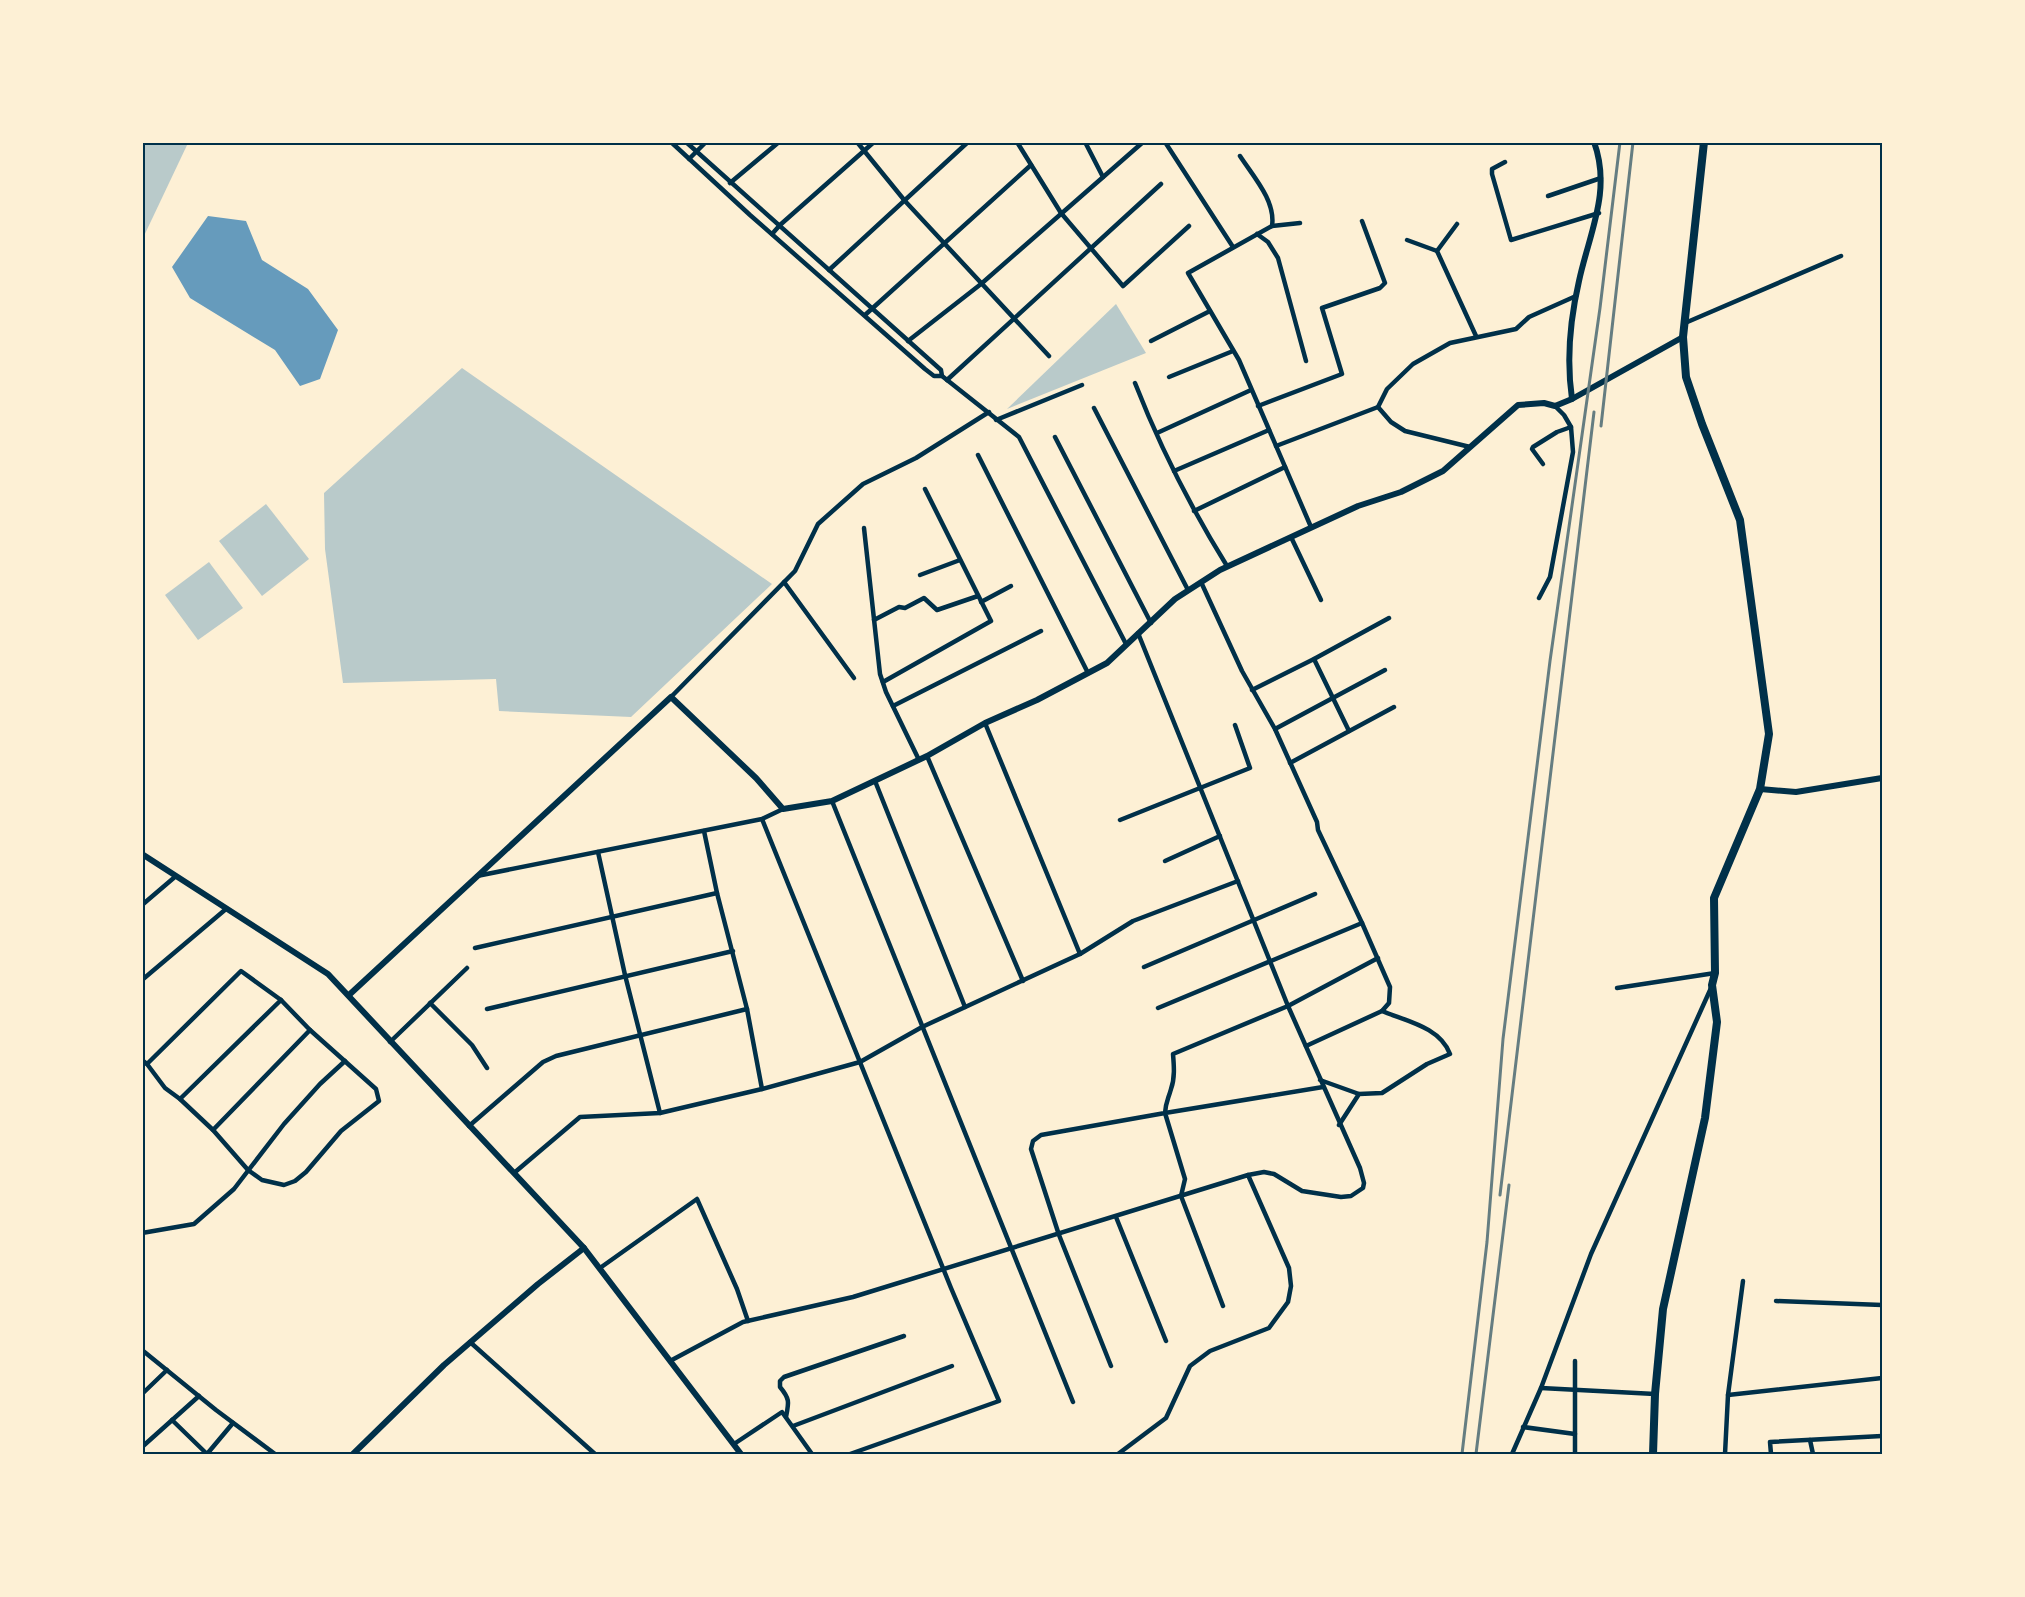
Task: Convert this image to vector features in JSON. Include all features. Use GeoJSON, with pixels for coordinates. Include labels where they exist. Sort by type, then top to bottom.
{"type":"FeatureCollection","features":[{"type":"Feature","properties":{"kind":"main road"},"geometry":{"type":"LineString","coordinates":[[1653,1455],[1662,1309],[1706,1118],[1717,1022],[1712,985],[1714,898],[1760,789],[1769,734],[1740,520],[1686,377],[1683,337],[1704,142]]}},
{"type":"Feature","properties":{"kind":"street"},"geometry":{"type":"LineString","coordinates":[[671,142],[934,376],[944,378],[1019,437],[1126,644]]}},
{"type":"Feature","properties":{"kind":"street"},"geometry":{"type":"LineString","coordinates":[[686,142],[941,370],[944,378]]}},
{"type":"Feature","properties":{"kind":"street"},"geometry":{"type":"LineString","coordinates":[[688,159],[706,142]]}},
{"type":"Feature","properties":{"kind":"street"},"geometry":{"type":"LineString","coordinates":[[730,183],[779,142]]}},
{"type":"Feature","properties":{"kind":"street"},"geometry":{"type":"LineString","coordinates":[[857,142],[905,201],[1048,356]]}},
{"type":"Feature","properties":{"kind":"street"},"geometry":{"type":"LineString","coordinates":[[772,234],[874,142]]}},
{"type":"Feature","properties":{"kind":"street"},"geometry":{"type":"LineString","coordinates":[[830,270],[968,142]]}},
{"type":"Feature","properties":{"kind":"street"},"geometry":{"type":"LineString","coordinates":[[1017,142],[1061,213],[1123,286],[1189,226]]}},
{"type":"Feature","properties":{"kind":"street"},"geometry":{"type":"LineString","coordinates":[[1085,142],[1103,177]]}},
{"type":"Feature","properties":{"kind":"street"},"geometry":{"type":"LineString","coordinates":[[1165,142],[1233,247]]}},
{"type":"Feature","properties":{"kind":"street"},"geometry":{"type":"LineString","coordinates":[[1572,399],[1568,341],[1576,296],[1599,213],[1602,187],[1598,153],[1594,142]]}},
{"type":"Feature","properties":{"kind":"street"},"geometry":{"type":"LineString","coordinates":[[908,341],[981,284],[1142,143]]}},
{"type":"Feature","properties":{"kind":"street"},"geometry":{"type":"LineString","coordinates":[[1240,156],[1268,200],[1274,215],[1272,226]]}},
{"type":"Feature","properties":{"kind":"street"},"geometry":{"type":"LineString","coordinates":[[1505,162],[1492,169],[1492,174],[1511,240],[1599,213]]}},
{"type":"Feature","properties":{"kind":"street"},"geometry":{"type":"LineString","coordinates":[[866,315],[1031,165]]}},
{"type":"Feature","properties":{"kind":"street"},"geometry":{"type":"LineString","coordinates":[[1548,196],[1600,178]]}},
{"type":"Feature","properties":{"kind":"street"},"geometry":{"type":"LineString","coordinates":[[944,378],[1013,320],[1161,184]]}},
{"type":"Feature","properties":{"kind":"street"},"geometry":{"type":"LineString","coordinates":[[1258,406],[1342,374],[1322,308],[1380,288],[1385,283],[1362,221]]}},
{"type":"Feature","properties":{"kind":"street"},"geometry":{"type":"LineString","coordinates":[[1300,223],[1272,226],[1188,273],[1233,351],[1311,527]]}},
{"type":"Feature","properties":{"kind":"street"},"geometry":{"type":"LineString","coordinates":[[1437,251],[1457,224]]}},
{"type":"Feature","properties":{"kind":"street"},"geometry":{"type":"LineString","coordinates":[[1257,234],[1268,242],[1278,258],[1306,361]]}},
{"type":"Feature","properties":{"kind":"street"},"geometry":{"type":"LineString","coordinates":[[1407,240],[1437,251],[1476,336]]}},
{"type":"Feature","properties":{"kind":"street"},"geometry":{"type":"LineString","coordinates":[[1685,323],[1841,256]]}},
{"type":"Feature","properties":{"kind":"street"},"geometry":{"type":"LineString","coordinates":[[1276,446],[1378,407],[1387,389],[1413,364],[1450,343],[1515,329],[1529,317],[1576,296]]}},
{"type":"Feature","properties":{"kind":"street"},"geometry":{"type":"LineString","coordinates":[[1151,341],[1210,311]]}},
{"type":"Feature","properties":{"kind":"street"},"geometry":{"type":"LineString","coordinates":[[1555,406],[1572,399],[1683,337]]}},
{"type":"Feature","properties":{"kind":"street"},"geometry":{"type":"LineString","coordinates":[[1169,377],[1233,351]]}},
{"type":"Feature","properties":{"kind":"street"},"geometry":{"type":"LineString","coordinates":[[1135,382],[1174,471],[1194,511],[1227,566]]}},
{"type":"Feature","properties":{"kind":"street"},"geometry":{"type":"LineString","coordinates":[[996,420],[1082,385]]}},
{"type":"Feature","properties":{"kind":"street"},"geometry":{"type":"LineString","coordinates":[[1157,433],[1251,390]]}},
{"type":"Feature","properties":{"kind":"street"},"geometry":{"type":"LineString","coordinates":[[475,877],[762,819],[783,809],[832,801],[927,756],[985,723],[1036,700],[1107,663],[1175,599],[1227,566],[1358,506],[1401,492],[1443,471],[1518,405],[1544,403],[1555,406],[1572,427],[1573,452],[1550,577],[1539,598]]}},
{"type":"Feature","properties":{"kind":"street"},"geometry":{"type":"LineString","coordinates":[[1378,407],[1391,422],[1405,430],[1470,447]]}},
{"type":"Feature","properties":{"kind":"street"},"geometry":{"type":"LineString","coordinates":[[1094,408],[1188,590]]}},
{"type":"Feature","properties":{"kind":"street"},"geometry":{"type":"LineString","coordinates":[[349,995],[671,697],[795,571],[818,524],[863,484],[915,458],[989,412]]}},
{"type":"Feature","properties":{"kind":"street"},"geometry":{"type":"LineString","coordinates":[[1543,464],[1533,447],[1557,432],[1572,427]]}},
{"type":"Feature","properties":{"kind":"street"},"geometry":{"type":"LineString","coordinates":[[1174,471],[1269,430]]}},
{"type":"Feature","properties":{"kind":"street"},"geometry":{"type":"LineString","coordinates":[[1055,437],[1151,623]]}},
{"type":"Feature","properties":{"kind":"street"},"geometry":{"type":"LineString","coordinates":[[978,455],[1088,673]]}},
{"type":"Feature","properties":{"kind":"street"},"geometry":{"type":"LineString","coordinates":[[1194,511],[1285,467]]}},
{"type":"Feature","properties":{"kind":"street"},"geometry":{"type":"LineString","coordinates":[[883,682],[991,621],[925,489]]}},
{"type":"Feature","properties":{"kind":"street"},"geometry":{"type":"LineString","coordinates":[[864,528],[880,674],[892,706],[919,760]]}},
{"type":"Feature","properties":{"kind":"street"},"geometry":{"type":"LineString","coordinates":[[1291,537],[1321,600]]}},
{"type":"Feature","properties":{"kind":"street"},"geometry":{"type":"LineString","coordinates":[[920,575],[960,560]]}},
{"type":"Feature","properties":{"kind":"street"},"geometry":{"type":"LineString","coordinates":[[784,582],[854,678]]}},
{"type":"Feature","properties":{"kind":"street"},"geometry":{"type":"LineString","coordinates":[[1201,582],[1252,690],[1275,729],[1317,822],[1318,830],[1390,987],[1389,1003],[1382,1011],[1306,1046]]}},
{"type":"Feature","properties":{"kind":"street"},"geometry":{"type":"LineString","coordinates":[[874,620],[899,606],[905,608],[924,598],[938,610],[980,599],[1011,586]]}},
{"type":"Feature","properties":{"kind":"street"},"geometry":{"type":"LineString","coordinates":[[1252,690],[1389,618]]}},
{"type":"Feature","properties":{"kind":"street"},"geometry":{"type":"LineString","coordinates":[[892,706],[1041,631]]}},
{"type":"Feature","properties":{"kind":"street"},"geometry":{"type":"LineString","coordinates":[[670,1361],[748,1321],[853,1297],[1012,1250],[1248,1175],[1264,1172],[1274,1174],[1302,1191],[1341,1197],[1351,1197],[1363,1188],[1360,1168],[1288,1006],[1138,633]]}},
{"type":"Feature","properties":{"kind":"street"},"geometry":{"type":"LineString","coordinates":[[1314,659],[1349,731]]}},
{"type":"Feature","properties":{"kind":"street"},"geometry":{"type":"LineString","coordinates":[[1275,729],[1385,670]]}},
{"type":"Feature","properties":{"kind":"street"},"geometry":{"type":"LineString","coordinates":[[671,697],[756,778],[783,809]]}},
{"type":"Feature","properties":{"kind":"street"},"geometry":{"type":"LineString","coordinates":[[1290,763],[1394,707]]}},
{"type":"Feature","properties":{"kind":"street"},"geometry":{"type":"LineString","coordinates":[[985,723],[1080,954]]}},
{"type":"Feature","properties":{"kind":"street"},"geometry":{"type":"LineString","coordinates":[[1120,820],[1250,768],[1235,725]]}},
{"type":"Feature","properties":{"kind":"street"},"geometry":{"type":"LineString","coordinates":[[927,756],[1023,981]]}},
{"type":"Feature","properties":{"kind":"street"},"geometry":{"type":"LineString","coordinates":[[1760,789],[1796,792],[1882,778]]}},
{"type":"Feature","properties":{"kind":"street"},"geometry":{"type":"LineString","coordinates":[[876,781],[965,1007]]}},
{"type":"Feature","properties":{"kind":"street"},"geometry":{"type":"LineString","coordinates":[[832,801],[1073,1402]]}},
{"type":"Feature","properties":{"kind":"street"},"geometry":{"type":"LineString","coordinates":[[762,819],[999,1401],[850,1455]]}},
{"type":"Feature","properties":{"kind":"street"},"geometry":{"type":"LineString","coordinates":[[704,831],[717,893],[747,1009],[762,1089]]}},
{"type":"Feature","properties":{"kind":"street"},"geometry":{"type":"LineString","coordinates":[[1165,861],[1220,836]]}},
{"type":"Feature","properties":{"kind":"street"},"geometry":{"type":"LineString","coordinates":[[598,852],[625,975],[660,1113]]}},
{"type":"Feature","properties":{"kind":"street"},"geometry":{"type":"LineString","coordinates":[[142,854],[328,974],[349,995],[390,1042],[584,1248],[741,1455]]}},
{"type":"Feature","properties":{"kind":"street"},"geometry":{"type":"LineString","coordinates":[[142,905],[176,876]]}},
{"type":"Feature","properties":{"kind":"street"},"geometry":{"type":"LineString","coordinates":[[514,1173],[580,1118],[660,1113],[762,1089],[860,1062],[922,1027],[1080,954],[1133,921],[1238,881]]}},
{"type":"Feature","properties":{"kind":"street"},"geometry":{"type":"LineString","coordinates":[[475,948],[717,893]]}},
{"type":"Feature","properties":{"kind":"street"},"geometry":{"type":"LineString","coordinates":[[1144,967],[1315,894]]}},
{"type":"Feature","properties":{"kind":"street"},"geometry":{"type":"LineString","coordinates":[[142,980],[226,909]]}},
{"type":"Feature","properties":{"kind":"street"},"geometry":{"type":"LineString","coordinates":[[1158,1008],[1362,922]]}},
{"type":"Feature","properties":{"kind":"street"},"geometry":{"type":"LineString","coordinates":[[487,1009],[733,951]]}},
{"type":"Feature","properties":{"kind":"street"},"geometry":{"type":"LineString","coordinates":[[1223,1306],[1181,1196],[1185,1179],[1165,1113],[1166,1099],[1174,1076],[1173,1054],[1288,1006],[1378,958]]}},
{"type":"Feature","properties":{"kind":"street"},"geometry":{"type":"LineString","coordinates":[[390,1042],[467,968]]}},
{"type":"Feature","properties":{"kind":"street"},"geometry":{"type":"LineString","coordinates":[[241,971],[281,1000],[310,1030],[376,1089],[379,1101],[340,1131],[325,1152],[296,1181],[284,1185],[262,1180],[248,1170],[213,1130],[165,1088],[145,1062],[241,971]]}},
{"type":"Feature","properties":{"kind":"street"},"geometry":{"type":"LineString","coordinates":[[1617,988],[1714,972]]}},
{"type":"Feature","properties":{"kind":"street"},"geometry":{"type":"LineString","coordinates":[[1512,1455],[1541,1388],[1591,1254],[1712,985]]}},
{"type":"Feature","properties":{"kind":"street"},"geometry":{"type":"LineString","coordinates":[[180,1099],[281,1000]]}},
{"type":"Feature","properties":{"kind":"street"},"geometry":{"type":"LineString","coordinates":[[430,1003],[472,1045],[487,1068]]}},
{"type":"Feature","properties":{"kind":"street"},"geometry":{"type":"LineString","coordinates":[[470,1126],[543,1062],[556,1056],[747,1009]]}},
{"type":"Feature","properties":{"kind":"street"},"geometry":{"type":"LineString","coordinates":[[1320,1080],[1359,1094],[1382,1093],[1427,1064],[1450,1054],[1430,1030],[1382,1011]]}},
{"type":"Feature","properties":{"kind":"street"},"geometry":{"type":"LineString","coordinates":[[213,1130],[310,1030]]}},
{"type":"Feature","properties":{"kind":"street"},"geometry":{"type":"LineString","coordinates":[[142,1233],[194,1224],[234,1189],[284,1124],[320,1084],[345,1061]]}},
{"type":"Feature","properties":{"kind":"street"},"geometry":{"type":"LineString","coordinates":[[1111,1366],[1059,1235],[1031,1149],[1033,1141],[1041,1135],[1323,1087]]}},
{"type":"Feature","properties":{"kind":"street"},"geometry":{"type":"LineString","coordinates":[[1339,1125],[1359,1094]]}},
{"type":"Feature","properties":{"kind":"street"},"geometry":{"type":"LineString","coordinates":[[1118,1455],[1166,1418],[1190,1366],[1210,1351],[1269,1328],[1288,1302],[1292,1286],[1289,1268],[1248,1175]]}},
{"type":"Feature","properties":{"kind":"street"},"geometry":{"type":"LineString","coordinates":[[600,1268],[697,1199],[737,1289],[748,1321]]}},
{"type":"Feature","properties":{"kind":"street"},"geometry":{"type":"LineString","coordinates":[[1116,1217],[1166,1341]]}},
{"type":"Feature","properties":{"kind":"street"},"geometry":{"type":"LineString","coordinates":[[353,1455],[444,1365],[538,1284],[584,1248]]}},
{"type":"Feature","properties":{"kind":"street"},"geometry":{"type":"LineString","coordinates":[[1725,1455],[1728,1395],[1743,1281]]}},
{"type":"Feature","properties":{"kind":"street"},"geometry":{"type":"LineString","coordinates":[[1776,1301],[1882,1305]]}},
{"type":"Feature","properties":{"kind":"street"},"geometry":{"type":"LineString","coordinates":[[786,1418],[789,1403],[780,1387],[780,1381],[784,1377],[904,1336]]}},
{"type":"Feature","properties":{"kind":"street"},"geometry":{"type":"LineString","coordinates":[[470,1342],[595,1455]]}},
{"type":"Feature","properties":{"kind":"street"},"geometry":{"type":"LineString","coordinates":[[142,1350],[271,1454]]}},
{"type":"Feature","properties":{"kind":"street"},"geometry":{"type":"LineString","coordinates":[[1575,1361],[1575,1455]]}},
{"type":"Feature","properties":{"kind":"street"},"geometry":{"type":"LineString","coordinates":[[793,1426],[952,1366]]}},
{"type":"Feature","properties":{"kind":"street"},"geometry":{"type":"LineString","coordinates":[[142,1394],[167,1371]]}},
{"type":"Feature","properties":{"kind":"street"},"geometry":{"type":"LineString","coordinates":[[1728,1395],[1882,1378]]}},
{"type":"Feature","properties":{"kind":"street"},"geometry":{"type":"LineString","coordinates":[[1541,1388],[1655,1394]]}},
{"type":"Feature","properties":{"kind":"street"},"geometry":{"type":"LineString","coordinates":[[142,1447],[199,1396]]}},
{"type":"Feature","properties":{"kind":"street"},"geometry":{"type":"LineString","coordinates":[[734,1444],[782,1412],[812,1455]]}},
{"type":"Feature","properties":{"kind":"street"},"geometry":{"type":"LineString","coordinates":[[172,1420],[207,1454],[233,1423]]}},
{"type":"Feature","properties":{"kind":"street"},"geometry":{"type":"LineString","coordinates":[[1523,1427],[1575,1434]]}},
{"type":"Feature","properties":{"kind":"street"},"geometry":{"type":"LineString","coordinates":[[1771,1455],[1770,1442],[1882,1436]]}},
{"type":"Feature","properties":{"kind":"street"},"geometry":{"type":"LineString","coordinates":[[1810,1440],[1813,1455]]}},
{"type":"Feature","properties":{"kind":"shaded area"},"geometry":{"type":"Polygon","coordinates":[[[142,143],[188,143],[143,238],[142,143]]]}},
{"type":"Feature","properties":{"kind":"shaded area"},"geometry":{"type":"Polygon","coordinates":[[[1116,304],[1146,353],[1007,409],[1116,304]]]}},
{"type":"Feature","properties":{"kind":"shaded area"},"geometry":{"type":"Polygon","coordinates":[[[462,368],[772,584],[631,717],[499,711],[496,679],[343,683],[325,549],[324,493],[462,368]]]}},
{"type":"Feature","properties":{"kind":"shaded area"},"geometry":{"type":"Polygon","coordinates":[[[266,504],[309,559],[262,596],[219,541],[266,504]]]}},
{"type":"Feature","properties":{"kind":"shaded area"},"geometry":{"type":"Polygon","coordinates":[[[209,562],[243,608],[198,640],[165,595],[209,562]]]}},
{"type":"Feature","properties":{"kind":"water"},"geometry":{"type":"Polygon","coordinates":[[[208,216],[246,221],[262,260],[308,289],[338,330],[320,379],[300,386],[275,350],[190,298],[172,267],[208,216]]]}},
{"type":"Feature","properties":{"kind":"railway"},"geometry":{"type":"LineString","coordinates":[[1462,1454],[1487,1242],[1503,1039],[1550,661],[1600,308],[1620,142]]}},
{"type":"Feature","properties":{"kind":"railway"},"geometry":{"type":"LineString","coordinates":[[1601,426],[1633,142]]}},
{"type":"Feature","properties":{"kind":"railway"},"geometry":{"type":"LineString","coordinates":[[1500,1195],[1594,412]]}},
{"type":"Feature","properties":{"kind":"railway"},"geometry":{"type":"LineString","coordinates":[[1476,1454],[1509,1185]]}}]}
